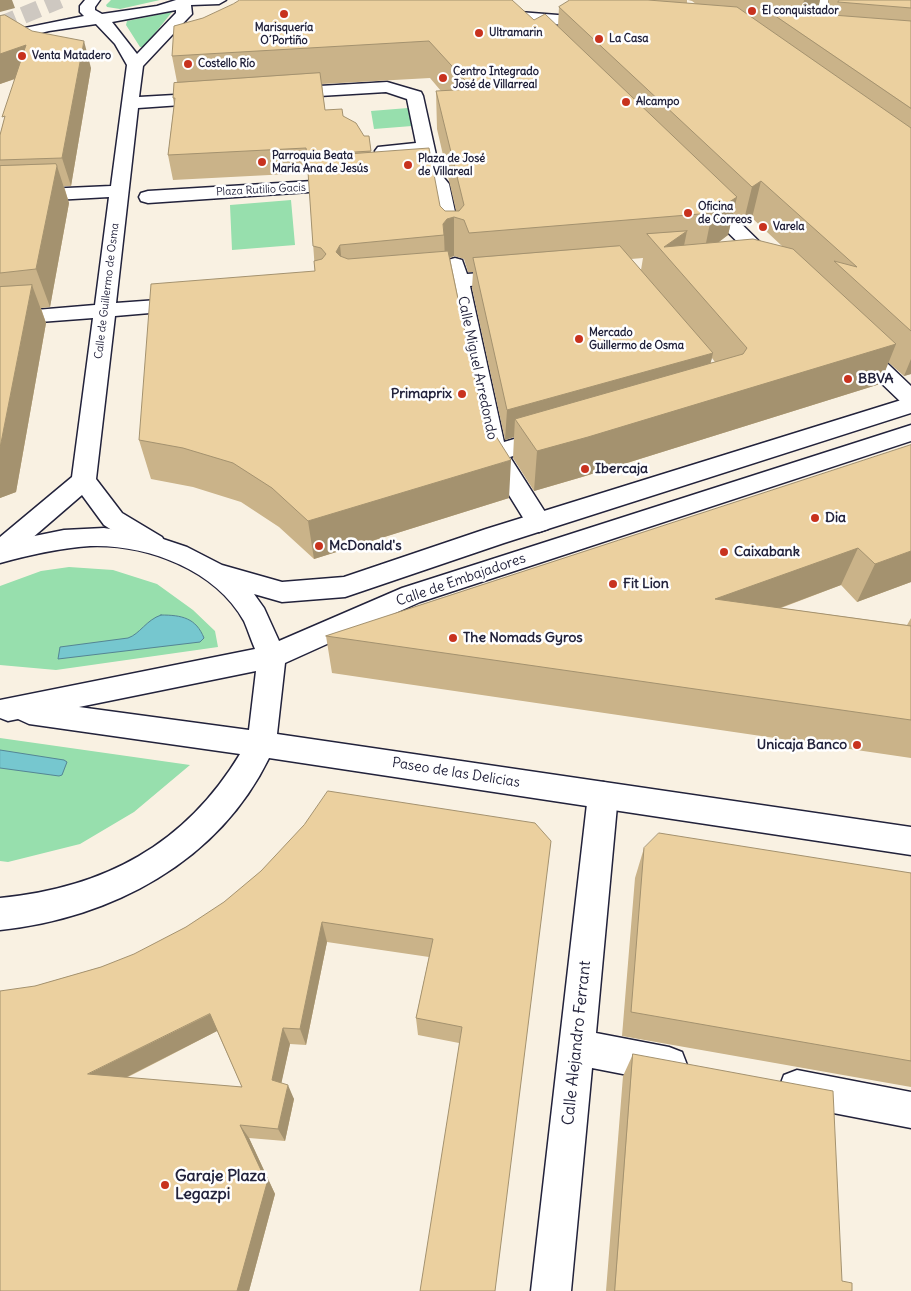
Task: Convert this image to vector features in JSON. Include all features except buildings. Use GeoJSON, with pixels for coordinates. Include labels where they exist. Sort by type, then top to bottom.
{"type":"FeatureCollection","features":[{"type":"Feature","properties":{"kind":"street"},"geometry":{"type":"LineString","coordinates":[[72,5],[89,0]]}},
{"type":"Feature","properties":{"kind":"street"},"geometry":{"type":"LineString","coordinates":[[93,0],[87,6],[88,12],[100,18],[125,44],[134,65],[184,14],[187,1]]}},
{"type":"Feature","properties":{"kind":"street"},"geometry":{"type":"LineString","coordinates":[[0,38],[34,28],[136,14],[187,1],[219,0]]}},
{"type":"Feature","properties":{"kind":"street"},"geometry":{"type":"LineString","coordinates":[[794,37],[833,37],[821,0]]}},
{"type":"Feature","properties":{"kind":"street"},"geometry":{"type":"LineString","coordinates":[[520,17],[611,20],[487,8],[520,17],[538,35]]}},
{"type":"Feature","properties":{"kind":"street"},"geometry":{"type":"LineString","coordinates":[[0,28],[47,12]]}},
{"type":"Feature","properties":{"kind":"street","name":"Calle de Guillermo de Osma"},"geometry":{"type":"LineString","coordinates":[[84,480],[134,65]]}},
{"type":"Feature","properties":{"kind":"street"},"geometry":{"type":"LineString","coordinates":[[270,94],[387,87],[415,96],[426,148],[436,180],[375,182],[384,150],[426,148]]}},
{"type":"Feature","properties":{"kind":"street"},"geometry":{"type":"LineString","coordinates":[[130,102],[231,96]]}},
{"type":"Feature","properties":{"kind":"street","name":"Calle Miguel Arredondo"},"geometry":{"type":"LineString","coordinates":[[436,180],[495,453],[539,523]]}},
{"type":"Feature","properties":{"kind":"street","name":"Plaza Rutilio Gacis"},"geometry":{"type":"LineString","coordinates":[[148,197],[375,182]]}},
{"type":"Feature","properties":{"kind":"street"},"geometry":{"type":"LineString","coordinates":[[688,182],[783,276]]}},
{"type":"Feature","properties":{"kind":"street"},"geometry":{"type":"LineString","coordinates":[[0,197],[119,191]]}},
{"type":"Feature","properties":{"kind":"street"},"geometry":{"type":"LineString","coordinates":[[739,258],[762,256]]}},
{"type":"Feature","properties":{"kind":"street"},"geometry":{"type":"LineString","coordinates":[[399,286],[455,262],[525,276]]}},
{"type":"Feature","properties":{"kind":"street"},"geometry":{"type":"LineString","coordinates":[[0,319],[200,303]]}},
{"type":"Feature","properties":{"kind":"street"},"geometry":{"type":"LineString","coordinates":[[846,336],[911,399]]}},
{"type":"Feature","properties":{"kind":"street"},"geometry":{"type":"LineString","coordinates":[[0,552],[84,480],[113,520],[153,544],[218,574],[282,592],[345,587],[539,523],[911,405]]}},
{"type":"Feature","properties":{"kind":"street"},"geometry":{"type":"LineString","coordinates":[[495,453],[571,431]]}},
{"type":"Feature","properties":{"kind":"street","name":"Calle de Embajadores"},"geometry":{"type":"LineString","coordinates":[[4,709],[271,657],[412,595],[911,433]]}},
{"type":"Feature","properties":{"kind":"street"},"geometry":{"type":"LineString","coordinates":[[0,552],[50,540],[103,537],[153,544]]}},
{"type":"Feature","properties":{"kind":"street"},"geometry":{"type":"LineString","coordinates":[[4,918],[79,900],[141,873],[194,836],[234,792],[261,744],[271,657],[261,625],[243,597],[218,574]]}},
{"type":"Feature","properties":{"kind":"street","name":"Paseo de las Delicias"},"geometry":{"type":"LineString","coordinates":[[4,709],[261,744],[911,841]]}},
{"type":"Feature","properties":{"kind":"street","name":"Calle Alejandro Ferrant"},"geometry":{"type":"LineString","coordinates":[[552,1291],[602,795]]}},
{"type":"Feature","properties":{"kind":"street"},"geometry":{"type":"LineString","coordinates":[[577,1047],[697,1070]]}},
{"type":"Feature","properties":{"kind":"street"},"geometry":{"type":"LineString","coordinates":[[764,1082],[911,1110]]}},
{"type":"Feature","properties":{"kind":"street"},"geometry":{"type":"LineString","coordinates":[[831,1095],[833,1134]]}},
{"type":"Feature","properties":{"kind":"green space"},"geometry":{"type":"Polygon","coordinates":[[[111,0],[160,0],[120,9],[107,7],[106,5],[111,0]]]}},
{"type":"Feature","properties":{"kind":"green space"},"geometry":{"type":"Polygon","coordinates":[[[172,12],[144,47],[140,47],[126,25],[127,21],[172,12]]]}},
{"type":"Feature","properties":{"kind":"green space"},"geometry":{"type":"Polygon","coordinates":[[[408,108],[412,126],[374,129],[371,111],[408,108]]]}},
{"type":"Feature","properties":{"kind":"green space"},"geometry":{"type":"Polygon","coordinates":[[[291,200],[295,245],[232,250],[230,205],[291,200]]]}},
{"type":"Feature","properties":{"kind":"green space"},"geometry":{"type":"Polygon","coordinates":[[[69,567],[113,570],[157,584],[193,610],[215,631],[218,647],[56,670],[0,665],[0,586],[41,571],[69,567]]]}},
{"type":"Feature","properties":{"kind":"green space"},"geometry":{"type":"Polygon","coordinates":[[[0,738],[190,765],[134,812],[80,844],[8,862],[0,861],[0,738]]]}},
{"type":"Feature","properties":{"kind":"water"},"geometry":{"type":"Polygon","coordinates":[[[161,615],[187,619],[197,626],[204,638],[200,642],[58,659],[60,647],[128,638],[151,620],[161,615]]]}},
{"type":"Feature","properties":{"kind":"water"},"geometry":{"type":"Polygon","coordinates":[[[0,750],[67,762],[62,775],[59,776],[0,768],[0,750]]]}},
{"type":"Feature","properties":{"kind":"tunnel"},"geometry":{"type":"LineString","coordinates":[[0,25],[60,0]]}},
{"type":"Feature","properties":{"kind":"place","name":"El conquistador"},"geometry":{"type":"Point","coordinates":[752,11]}},
{"type":"Feature","properties":{"kind":"place","name":"Marisquería O´Portiño"},"geometry":{"type":"Point","coordinates":[284,14]}},
{"type":"Feature","properties":{"kind":"place","name":"Ultramarin"},"geometry":{"type":"Point","coordinates":[479,33]}},
{"type":"Feature","properties":{"kind":"place","name":"La Casa"},"geometry":{"type":"Point","coordinates":[599,39]}},
{"type":"Feature","properties":{"kind":"place","name":"Venta Matadero"},"geometry":{"type":"Point","coordinates":[22,56]}},
{"type":"Feature","properties":{"kind":"place","name":"Costello Río"},"geometry":{"type":"Point","coordinates":[188,64]}},
{"type":"Feature","properties":{"kind":"place","name":"Centro Integrado José de Villarreal"},"geometry":{"type":"Point","coordinates":[443,78]}},
{"type":"Feature","properties":{"kind":"place","name":"Alcampo"},"geometry":{"type":"Point","coordinates":[626,102]}},
{"type":"Feature","properties":{"kind":"place","name":"Parroquia Beata María Ana de Jesús"},"geometry":{"type":"Point","coordinates":[262,162]}},
{"type":"Feature","properties":{"kind":"place","name":"Plaza de José de Villareal"},"geometry":{"type":"Point","coordinates":[408,165]}},
{"type":"Feature","properties":{"kind":"place","name":"Oficina de Correos"},"geometry":{"type":"Point","coordinates":[688,213]}},
{"type":"Feature","properties":{"kind":"place","name":"Varela"},"geometry":{"type":"Point","coordinates":[763,227]}},
{"type":"Feature","properties":{"kind":"place","name":"Mercado Guillermo de Osma"},"geometry":{"type":"Point","coordinates":[579,339]}},
{"type":"Feature","properties":{"kind":"place","name":"BBVA"},"geometry":{"type":"Point","coordinates":[848,379]}},
{"type":"Feature","properties":{"kind":"place","name":"Primaprix"},"geometry":{"type":"Point","coordinates":[462,394]}},
{"type":"Feature","properties":{"kind":"place","name":"Ibercaja"},"geometry":{"type":"Point","coordinates":[585,469]}},
{"type":"Feature","properties":{"kind":"place","name":"Dia"},"geometry":{"type":"Point","coordinates":[815,518]}},
{"type":"Feature","properties":{"kind":"place","name":"McDonald's"},"geometry":{"type":"Point","coordinates":[319,546]}},
{"type":"Feature","properties":{"kind":"place","name":"Caixabank"},"geometry":{"type":"Point","coordinates":[724,552]}},
{"type":"Feature","properties":{"kind":"place","name":"Fit Lion"},"geometry":{"type":"Point","coordinates":[613,584]}},
{"type":"Feature","properties":{"kind":"place","name":"The Nomads Gyros"},"geometry":{"type":"Point","coordinates":[453,638]}},
{"type":"Feature","properties":{"kind":"place","name":"Unicaja Banco"},"geometry":{"type":"Point","coordinates":[857,745]}},
{"type":"Feature","properties":{"kind":"place","name":"Garaje Plaza Legazpi"},"geometry":{"type":"Point","coordinates":[165,1185]}}]}
